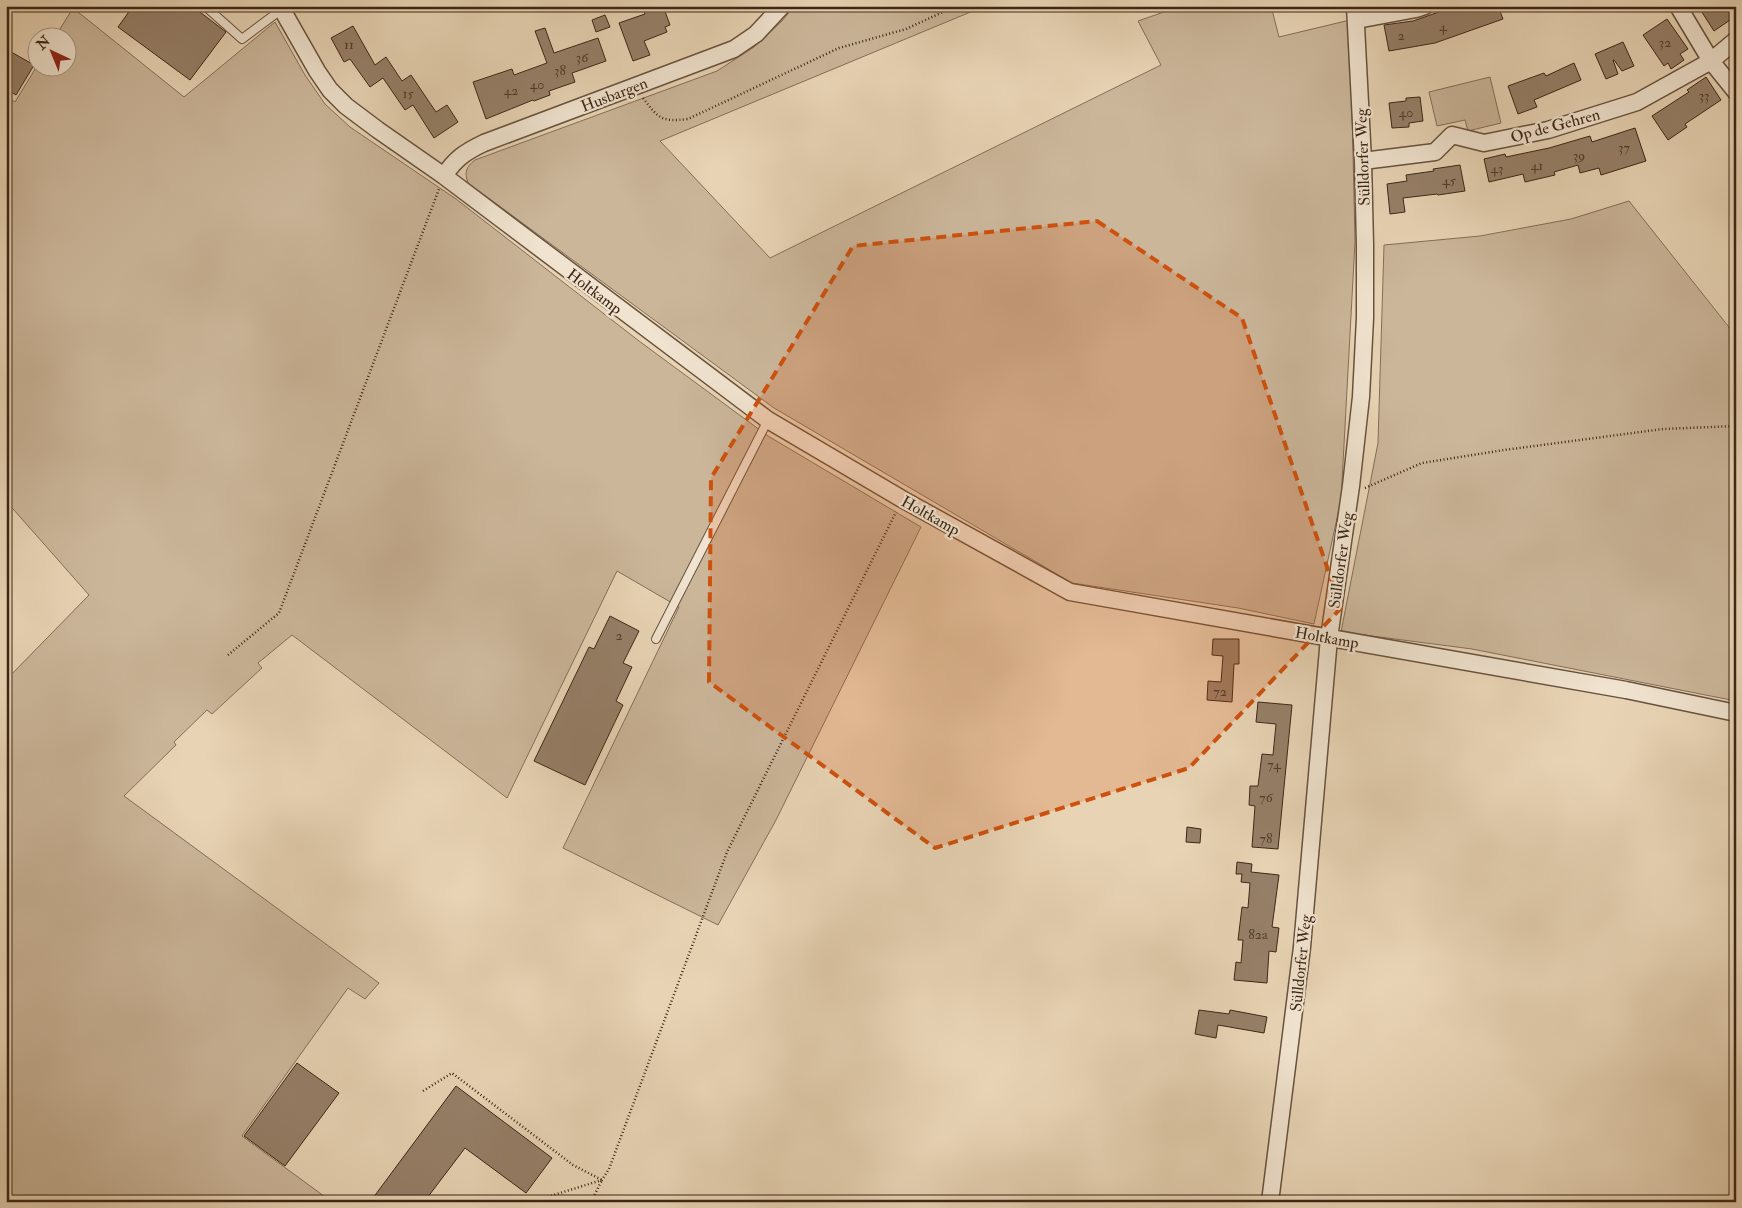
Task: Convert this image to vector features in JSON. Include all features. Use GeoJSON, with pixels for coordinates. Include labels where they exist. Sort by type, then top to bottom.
{"type":"FeatureCollection","features":[{"type":"Feature","properties":{"kind":"street","name":"Husbargen"},"geometry":{"type":"LineString","coordinates":[[444,176],[452,164],[467,152],[484,143],[734,49],[756,34],[782,6]]}},
{"type":"Feature","properties":{"kind":"street"},"geometry":{"type":"LineString","coordinates":[[1356,13],[1416,9],[1424,6]]}},
{"type":"Feature","properties":{"kind":"street"},"geometry":{"type":"LineString","coordinates":[[1678,6],[1711,61],[1736,92]]}},
{"type":"Feature","properties":{"kind":"street","name":"Holtkamp"},"geometry":{"type":"LineString","coordinates":[[281,8],[317,71],[340,101],[444,176],[768,420],[902,499],[1070,592],[1626,690],[1736,712]]}},
{"type":"Feature","properties":{"kind":"street","name":"Sülldorfer Weg"},"geometry":{"type":"LineString","coordinates":[[1270,1202],[1302,947],[1329,638],[1351,486],[1361,397],[1365,318],[1363,161],[1356,13]]}},
{"type":"Feature","properties":{"kind":"street","name":"Op de Gehren"},"geometry":{"type":"LineString","coordinates":[[1363,161],[1435,152],[1452,135],[1484,144],[1548,130],[1638,102],[1711,61],[1736,40]]}},
{"type":"Feature","properties":{"kind":"lane"},"geometry":{"type":"LineString","coordinates":[[204,6],[242,40],[281,8]]}},
{"type":"Feature","properties":{"kind":"lane"},"geometry":{"type":"LineString","coordinates":[[656,639],[768,420]]}},
{"type":"Feature","properties":{"kind":"path"},"geometry":{"type":"LineString","coordinates":[[635,87],[656,115],[671,121],[688,119],[840,48],[906,29],[956,6]]}},
{"type":"Feature","properties":{"kind":"path"},"geometry":{"type":"LineString","coordinates":[[228,655],[279,613],[444,176]]}},
{"type":"Feature","properties":{"kind":"path"},"geometry":{"type":"LineString","coordinates":[[1363,489],[1422,462],[1663,429],[1736,426]]}},
{"type":"Feature","properties":{"kind":"path"},"geometry":{"type":"LineString","coordinates":[[590,1202],[609,1169],[727,852],[902,499]]}},
{"type":"Feature","properties":{"kind":"path"},"geometry":{"type":"LineString","coordinates":[[423,1091],[452,1073],[572,1165],[602,1180]]}},
{"type":"Feature","properties":{"kind":"path"},"geometry":{"type":"LineString","coordinates":[[531,1202],[602,1180]]}},
{"type":"Feature","properties":{"kind":"path"},"geometry":{"type":"LineString","coordinates":[[483,1199],[496,1202]]}},
{"type":"Feature","properties":{"kind":"highlighted area"},"geometry":{"type":"Polygon","coordinates":[[[1097,221],[1242,318],[1341,608],[1189,768],[935,848],[709,682],[711,478],[853,246],[1097,221]]]}},
{"type":"Feature","properties":{"kind":"shaded area"},"geometry":{"type":"Polygon","coordinates":[[[794,6],[985,6],[660,141],[770,258],[1161,65],[1138,21],[1181,6],[1271,6],[1279,37],[1350,20],[1355,242],[1341,500],[1314,624],[1238,608],[1072,583],[774,408],[468,183],[467,170],[475,160],[717,71],[754,47],[782,21],[794,6]]]}},
{"type":"Feature","properties":{"kind":"shaded area"},"geometry":{"type":"Polygon","coordinates":[[[73,8],[184,97],[275,22],[305,75],[325,104],[350,127],[456,199],[639,341],[768,436],[921,527],[776,820],[718,925],[563,848],[679,607],[617,571],[507,798],[292,635],[258,663],[262,668],[212,714],[207,710],[174,742],[176,745],[124,796],[379,983],[365,999],[348,988],[242,1136],[332,1202],[6,1202],[6,680],[89,595],[6,501],[6,96],[15,102],[30,78],[78,78],[78,28],[61,28],[73,8]]]}},
{"type":"Feature","properties":{"kind":"shaded area"},"geometry":{"type":"Polygon","coordinates":[[[1490,77],[1501,123],[1468,131],[1465,120],[1437,126],[1429,92],[1490,77]]]}},
{"type":"Feature","properties":{"kind":"shaded area"},"geometry":{"type":"Polygon","coordinates":[[[1629,201],[1736,336],[1736,701],[1472,649],[1341,632],[1378,443],[1384,245],[1480,236],[1571,219],[1629,201]]]}},
{"type":"Feature","properties":{"kind":"building"},"geometry":{"type":"Polygon","coordinates":[[[133,6],[192,6],[226,32],[190,80],[118,27],[133,6]]]}},
{"type":"Feature","properties":{"kind":"building"},"geometry":{"type":"Polygon","coordinates":[[[642,6],[663,6],[670,25],[665,27],[667,32],[644,41],[650,55],[633,61],[619,23],[645,14],[642,6]]]}},
{"type":"Feature","properties":{"kind":"building"},"geometry":{"type":"Polygon","coordinates":[[[1456,6],[1498,6],[1503,19],[1435,43],[1389,51],[1384,25],[1413,21],[1456,6]]]}},
{"type":"Feature","properties":{"kind":"building"},"geometry":{"type":"Polygon","coordinates":[[[1698,6],[1726,6],[1733,18],[1714,31],[1698,6]]]}},
{"type":"Feature","properties":{"kind":"building"},"geometry":{"type":"Polygon","coordinates":[[[605,15],[610,27],[596,32],[592,20],[605,15]]]}},
{"type":"Feature","properties":{"kind":"building"},"geometry":{"type":"Polygon","coordinates":[[[1667,19],[1688,49],[1680,54],[1684,60],[1671,69],[1668,63],[1664,66],[1643,35],[1667,19]]]}},
{"type":"Feature","properties":{"kind":"building"},"geometry":{"type":"Polygon","coordinates":[[[353,26],[375,65],[386,57],[402,81],[411,75],[436,112],[447,105],[458,122],[434,138],[413,105],[405,110],[383,78],[370,87],[350,59],[344,62],[331,38],[353,26]]]}},
{"type":"Feature","properties":{"kind":"building"},"geometry":{"type":"Polygon","coordinates":[[[545,28],[554,53],[598,38],[606,61],[572,73],[575,82],[549,91],[550,95],[486,119],[473,82],[512,69],[514,75],[547,63],[535,31],[545,28]]]}},
{"type":"Feature","properties":{"kind":"building"},"geometry":{"type":"Polygon","coordinates":[[[1623,42],[1634,66],[1622,71],[1613,60],[1618,74],[1606,79],[1595,54],[1623,42]]]}},
{"type":"Feature","properties":{"kind":"building"},"geometry":{"type":"Polygon","coordinates":[[[6,49],[28,62],[28,75],[16,95],[6,89],[6,49]]]}},
{"type":"Feature","properties":{"kind":"building"},"geometry":{"type":"Polygon","coordinates":[[[1574,63],[1581,80],[1534,100],[1537,107],[1518,114],[1508,86],[1544,73],[1546,76],[1574,63]]]}},
{"type":"Feature","properties":{"kind":"building"},"geometry":{"type":"Polygon","coordinates":[[[1706,77],[1721,100],[1685,124],[1687,127],[1668,140],[1652,116],[1689,92],[1687,90],[1706,77]]]}},
{"type":"Feature","properties":{"kind":"building"},"geometry":{"type":"Polygon","coordinates":[[[1420,97],[1423,121],[1409,123],[1409,127],[1392,128],[1389,103],[1406,101],[1406,98],[1420,97]]]}},
{"type":"Feature","properties":{"kind":"building"},"geometry":{"type":"Polygon","coordinates":[[[1635,128],[1646,161],[1601,175],[1599,168],[1580,173],[1578,165],[1554,172],[1555,175],[1525,182],[1523,174],[1489,182],[1484,159],[1505,154],[1506,157],[1549,148],[1590,136],[1592,142],[1635,128]]]}},
{"type":"Feature","properties":{"kind":"building"},"geometry":{"type":"Polygon","coordinates":[[[1460,165],[1465,191],[1403,198],[1405,212],[1390,214],[1387,184],[1407,181],[1406,175],[1460,165]]]}},
{"type":"Feature","properties":{"kind":"building"},"geometry":{"type":"Polygon","coordinates":[[[610,616],[639,631],[623,663],[632,667],[616,701],[623,705],[585,785],[534,761],[589,647],[594,649],[610,616]]]}},
{"type":"Feature","properties":{"kind":"building"},"geometry":{"type":"Polygon","coordinates":[[[1213,639],[1239,639],[1239,664],[1234,664],[1232,702],[1207,700],[1208,681],[1221,682],[1223,656],[1212,655],[1213,639]]]}},
{"type":"Feature","properties":{"kind":"building"},"geometry":{"type":"Polygon","coordinates":[[[1258,702],[1292,705],[1278,849],[1252,847],[1255,806],[1249,805],[1250,786],[1258,786],[1262,754],[1273,755],[1276,724],[1256,722],[1258,702]]]}},
{"type":"Feature","properties":{"kind":"building"},"geometry":{"type":"Polygon","coordinates":[[[1187,827],[1201,829],[1200,843],[1186,842],[1187,827]]]}},
{"type":"Feature","properties":{"kind":"building"},"geometry":{"type":"Polygon","coordinates":[[[1237,862],[1252,864],[1251,872],[1279,875],[1272,927],[1279,928],[1276,952],[1269,951],[1267,983],[1234,980],[1236,962],[1241,963],[1243,940],[1238,940],[1242,907],[1248,908],[1250,883],[1241,882],[1242,874],[1236,874],[1237,862]]]}},
{"type":"Feature","properties":{"kind":"building"},"geometry":{"type":"Polygon","coordinates":[[[1199,1010],[1229,1014],[1230,1010],[1267,1017],[1264,1033],[1218,1025],[1216,1038],[1195,1034],[1199,1010]]]}},
{"type":"Feature","properties":{"kind":"building"},"geometry":{"type":"Polygon","coordinates":[[[297,1063],[339,1093],[285,1166],[244,1136],[297,1063]]]}},
{"type":"Feature","properties":{"kind":"building"},"geometry":{"type":"Polygon","coordinates":[[[456,1086],[552,1158],[526,1193],[465,1148],[424,1202],[370,1202],[456,1086]]]}}]}
